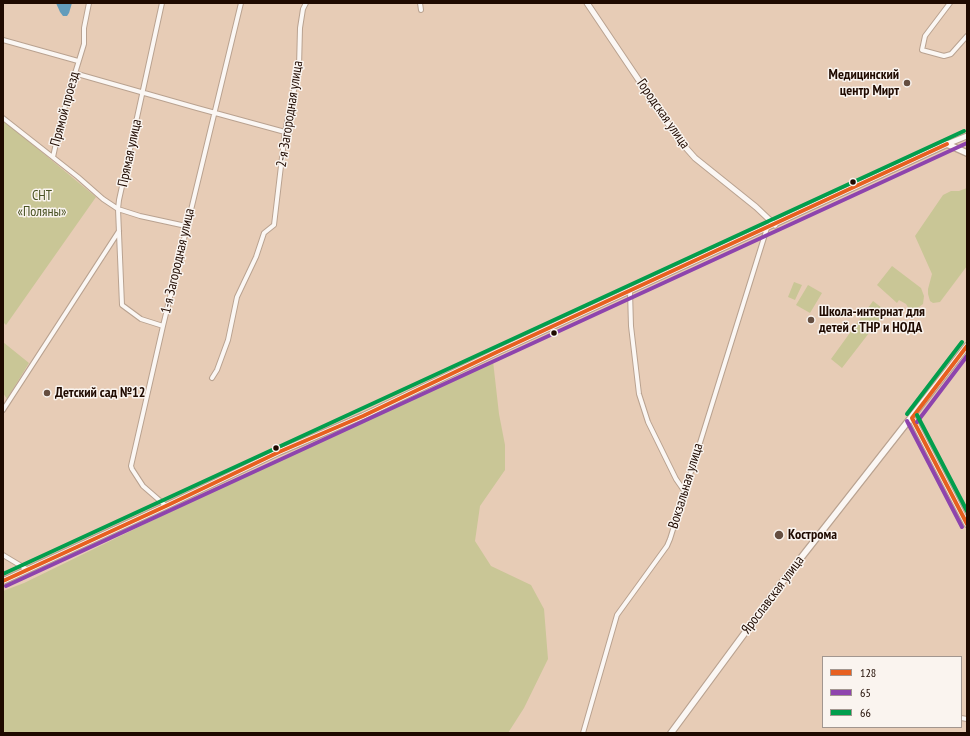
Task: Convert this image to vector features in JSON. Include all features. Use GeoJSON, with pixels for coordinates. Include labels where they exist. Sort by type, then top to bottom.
{"type":"FeatureCollection","features":[{"type":"Feature","properties":{"kind":"main road"},"geometry":{"type":"LineString","coordinates":[[3,581],[279,452],[363,416],[497,352],[775,225],[947,144],[967,153]]}},
{"type":"Feature","properties":{"kind":"main road","name":"Ярославская улица"},"geometry":{"type":"LineString","coordinates":[[670,733],[786,577],[967,346]]}},
{"type":"Feature","properties":{"kind":"main road"},"geometry":{"type":"LineString","coordinates":[[912,418],[967,524]]}},
{"type":"Feature","properties":{"kind":"street","name":"Прямой проезд"},"geometry":{"type":"LineString","coordinates":[[53,157],[62,116],[84,44],[84,28],[89,3]]}},
{"type":"Feature","properties":{"kind":"street","name":"Прямая улица"},"geometry":{"type":"LineString","coordinates":[[162,3],[118,209],[122,305],[141,319],[162,326]]}},
{"type":"Feature","properties":{"kind":"street","name":"1-я Загородная улица"},"geometry":{"type":"LineString","coordinates":[[166,506],[143,486],[131,466],[162,326],[241,3]]}},
{"type":"Feature","properties":{"kind":"street","name":"2-я Загородная улица"},"geometry":{"type":"LineString","coordinates":[[212,378],[217,370],[228,340],[237,297],[256,257],[264,233],[274,225],[285,132],[299,67],[300,28],[303,9],[306,3]]}},
{"type":"Feature","properties":{"kind":"street"},"geometry":{"type":"LineString","coordinates":[[420,3],[421,10]]}},
{"type":"Feature","properties":{"kind":"street","name":"Городская улица"},"geometry":{"type":"LineString","coordinates":[[587,3],[679,140],[695,158],[756,207],[775,225]]}},
{"type":"Feature","properties":{"kind":"street"},"geometry":{"type":"LineString","coordinates":[[950,3],[925,36],[922,50],[944,56],[950,54],[967,36]]}},
{"type":"Feature","properties":{"kind":"street","name":"Прямой проезд"},"geometry":{"type":"LineString","coordinates":[[3,40],[78,61]]}},
{"type":"Feature","properties":{"kind":"street"},"geometry":{"type":"LineString","coordinates":[[74,73],[285,132]]}},
{"type":"Feature","properties":{"kind":"street"},"geometry":{"type":"LineString","coordinates":[[3,118],[103,199],[118,209],[140,216],[186,226]]}},
{"type":"Feature","properties":{"kind":"street"},"geometry":{"type":"LineString","coordinates":[[947,144],[967,136]]}},
{"type":"Feature","properties":{"kind":"street","name":"Вокзальная улица"},"geometry":{"type":"LineString","coordinates":[[583,733],[617,616],[667,546],[767,228]]}},
{"type":"Feature","properties":{"kind":"street"},"geometry":{"type":"LineString","coordinates":[[3,410],[119,230]]}},
{"type":"Feature","properties":{"kind":"street"},"geometry":{"type":"LineString","coordinates":[[630,291],[631,326],[639,394],[651,429],[676,479],[685,492]]}},
{"type":"Feature","properties":{"kind":"street"},"geometry":{"type":"LineString","coordinates":[[3,555],[28,570]]}},
{"type":"Feature","properties":{"kind":"green space","name":"СНТ «Поляны»"},"geometry":{"type":"Polygon","coordinates":[[[3,120],[96,197],[6,325],[4,323],[3,325],[3,120]]]}},
{"type":"Feature","properties":{"kind":"green space"},"geometry":{"type":"Polygon","coordinates":[[[967,188],[967,266],[940,302],[933,303],[930,301],[928,294],[932,274],[915,236],[943,195],[951,191],[959,191],[967,188]]]}},
{"type":"Feature","properties":{"kind":"green space"},"geometry":{"type":"Polygon","coordinates":[[[892,266],[921,288],[924,296],[923,304],[911,313],[906,304],[899,300],[897,303],[877,285],[892,266]]]}},
{"type":"Feature","properties":{"kind":"green space"},"geometry":{"type":"Polygon","coordinates":[[[794,282],[802,285],[795,300],[788,297],[794,282]]]}},
{"type":"Feature","properties":{"kind":"green space"},"geometry":{"type":"Polygon","coordinates":[[[808,285],[822,293],[810,313],[796,305],[808,285]]]}},
{"type":"Feature","properties":{"kind":"green space"},"geometry":{"type":"Polygon","coordinates":[[[873,301],[886,311],[842,368],[831,359],[873,301]]]}},
{"type":"Feature","properties":{"kind":"green space"},"geometry":{"type":"Polygon","coordinates":[[[3,342],[29,363],[7,399],[3,393],[3,342]]]}},
{"type":"Feature","properties":{"kind":"green space"},"geometry":{"type":"Polygon","coordinates":[[[493,361],[499,414],[505,445],[505,470],[480,506],[475,541],[491,566],[531,585],[544,609],[548,659],[524,708],[508,733],[3,733],[3,591],[24,583],[268,464],[493,361]]]}},
{"type":"Feature","properties":{"kind":"water"},"geometry":{"type":"Polygon","coordinates":[[[56,3],[72,3],[67,16],[63,16],[56,3]]]}},
{"type":"Feature","properties":{"kind":"transit line","name":"66"},"geometry":{"type":"LineString","coordinates":[[3,574],[964,131]]}},
{"type":"Feature","properties":{"kind":"transit line","name":"65"},"geometry":{"type":"LineString","coordinates":[[6,586],[967,143]]}},
{"type":"Feature","properties":{"kind":"transit line","name":"128"},"geometry":{"type":"LineString","coordinates":[[3,581],[279,452],[363,416],[497,352],[947,144]]}},
{"type":"Feature","properties":{"kind":"transit line","name":"66"},"geometry":{"type":"LineString","coordinates":[[907,414],[962,342]]}},
{"type":"Feature","properties":{"kind":"transit line","name":"128"},"geometry":{"type":"LineString","coordinates":[[912,418],[967,346]]}},
{"type":"Feature","properties":{"kind":"transit line","name":"65"},"geometry":{"type":"LineString","coordinates":[[917,422],[967,356]]}},
{"type":"Feature","properties":{"kind":"transit line","name":"66"},"geometry":{"type":"LineString","coordinates":[[917,415],[967,511]]}},
{"type":"Feature","properties":{"kind":"transit line","name":"128"},"geometry":{"type":"LineString","coordinates":[[912,418],[967,524]]}},
{"type":"Feature","properties":{"kind":"transit line","name":"65"},"geometry":{"type":"LineString","coordinates":[[907,421],[962,527]]}},
{"type":"Feature","properties":{"kind":"place","name":"Медицинский центр Мирт"},"geometry":{"type":"Point","coordinates":[907,83]}},
{"type":"Feature","properties":{"kind":"place","name":"Школа-интернат для детей с ТНР и НОДА"},"geometry":{"type":"Point","coordinates":[811,320]}},
{"type":"Feature","properties":{"kind":"place","name":"Детский сад №12"},"geometry":{"type":"Point","coordinates":[47,393]}},
{"type":"Feature","properties":{"kind":"place","name":"Кострома"},"geometry":{"type":"Point","coordinates":[779,535]}}]}
